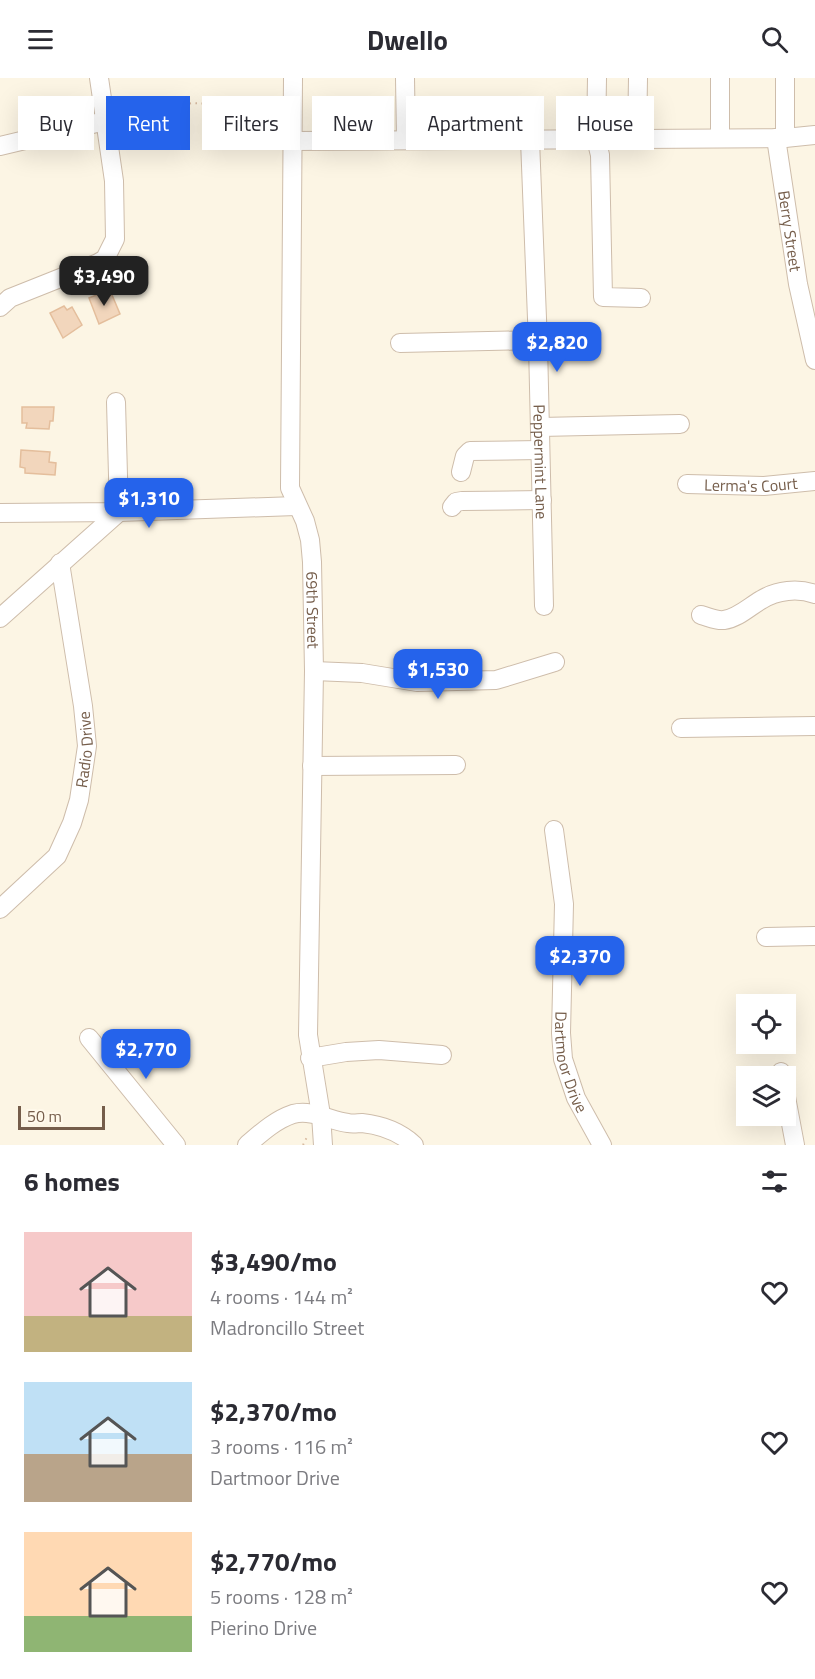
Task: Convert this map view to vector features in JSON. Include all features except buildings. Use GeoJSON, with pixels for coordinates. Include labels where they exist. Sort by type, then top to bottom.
{"type":"FeatureCollection","features":[{"type":"Feature","properties":{"kind":"street"},"geometry":{"type":"LineString","coordinates":[[0,307],[10,298],[99,263],[105,259],[115,239],[114,181],[99,78]]}},
{"type":"Feature","properties":{"kind":"street","name":"69th Street"},"geometry":{"type":"LineString","coordinates":[[292,96],[293,78]]}},
{"type":"Feature","properties":{"kind":"street"},"geometry":{"type":"LineString","coordinates":[[300,141],[406,140],[405,78]]}},
{"type":"Feature","properties":{"kind":"street"},"geometry":{"type":"LineString","coordinates":[[597,78],[597,96]]}},
{"type":"Feature","properties":{"kind":"street"},"geometry":{"type":"LineString","coordinates":[[638,78],[638,96]]}},
{"type":"Feature","properties":{"kind":"street"},"geometry":{"type":"LineString","coordinates":[[720,78],[720,138]]}},
{"type":"Feature","properties":{"kind":"street","name":"Berry Street"},"geometry":{"type":"LineString","coordinates":[[785,78],[780,138],[798,284],[815,360]]}},
{"type":"Feature","properties":{"kind":"street"},"geometry":{"type":"LineString","coordinates":[[0,146],[105,121]]}},
{"type":"Feature","properties":{"kind":"street"},"geometry":{"type":"LineString","coordinates":[[654,139],[780,138],[815,135]]}},
{"type":"Feature","properties":{"kind":"street","name":"69th Street"},"geometry":{"type":"LineString","coordinates":[[292,150],[290,488],[296,506],[305,521],[310,540],[314,671],[308,1035],[321,1115],[323,1145]]}},
{"type":"Feature","properties":{"kind":"street","name":"Peppermint Lane"},"geometry":{"type":"LineString","coordinates":[[531,150],[544,606]]}},
{"type":"Feature","properties":{"kind":"street"},"geometry":{"type":"LineString","coordinates":[[599,150],[603,297],[641,298]]}},
{"type":"Feature","properties":{"kind":"street"},"geometry":{"type":"LineString","coordinates":[[400,343],[538,340]]}},
{"type":"Feature","properties":{"kind":"street"},"geometry":{"type":"LineString","coordinates":[[116,402],[119,512]]}},
{"type":"Feature","properties":{"kind":"street"},"geometry":{"type":"LineString","coordinates":[[540,427],[680,423]]}},
{"type":"Feature","properties":{"kind":"street"},"geometry":{"type":"LineString","coordinates":[[461,472],[465,456],[470,451],[540,450]]}},
{"type":"Feature","properties":{"kind":"street","name":"Lerma's Court"},"geometry":{"type":"LineString","coordinates":[[687,484],[764,486],[815,481]]}},
{"type":"Feature","properties":{"kind":"street"},"geometry":{"type":"LineString","coordinates":[[452,507],[456,502],[462,501],[542,500]]}},
{"type":"Feature","properties":{"kind":"street"},"geometry":{"type":"LineString","coordinates":[[0,513],[119,512],[296,506]]}},
{"type":"Feature","properties":{"kind":"street"},"geometry":{"type":"LineString","coordinates":[[0,618],[119,512]]}},
{"type":"Feature","properties":{"kind":"street","name":"Radio Drive"},"geometry":{"type":"LineString","coordinates":[[0,909],[57,856],[72,823],[79,800],[87,746],[83,706],[60,563]]}},
{"type":"Feature","properties":{"kind":"street"},"geometry":{"type":"LineString","coordinates":[[701,615],[715,620],[725,620],[739,615],[763,598],[789,590],[804,590],[815,594]]}},
{"type":"Feature","properties":{"kind":"street"},"geometry":{"type":"LineString","coordinates":[[314,671],[362,673],[417,682],[496,680],[555,662]]}},
{"type":"Feature","properties":{"kind":"street"},"geometry":{"type":"LineString","coordinates":[[681,728],[815,726]]}},
{"type":"Feature","properties":{"kind":"street"},"geometry":{"type":"LineString","coordinates":[[312,766],[456,765]]}},
{"type":"Feature","properties":{"kind":"street","name":"Dartmoor Drive"},"geometry":{"type":"LineString","coordinates":[[554,830],[564,904],[561,1033],[563,1059],[576,1098],[602,1145]]}},
{"type":"Feature","properties":{"kind":"street"},"geometry":{"type":"LineString","coordinates":[[765,937],[815,936]]}},
{"type":"Feature","properties":{"kind":"street"},"geometry":{"type":"LineString","coordinates":[[88,1038],[176,1145]]}},
{"type":"Feature","properties":{"kind":"street"},"geometry":{"type":"LineString","coordinates":[[310,1058],[346,1052],[379,1050],[442,1056]]}},
{"type":"Feature","properties":{"kind":"street"},"geometry":{"type":"LineString","coordinates":[[247,1145],[275,1122],[296,1113],[321,1115],[348,1124],[360,1123],[382,1127],[414,1145]]}},
{"type":"Feature","properties":{"kind":"street"},"geometry":{"type":"LineString","coordinates":[[270,1145],[275,1122]]}},
{"type":"Feature","properties":{"kind":"street"},"geometry":{"type":"LineString","coordinates":[[791,1126],[795,1145]]}},
{"type":"Feature","properties":{"kind":"path"},"geometry":{"type":"LineString","coordinates":[[105,121],[192,103],[202,104]]}}]}
